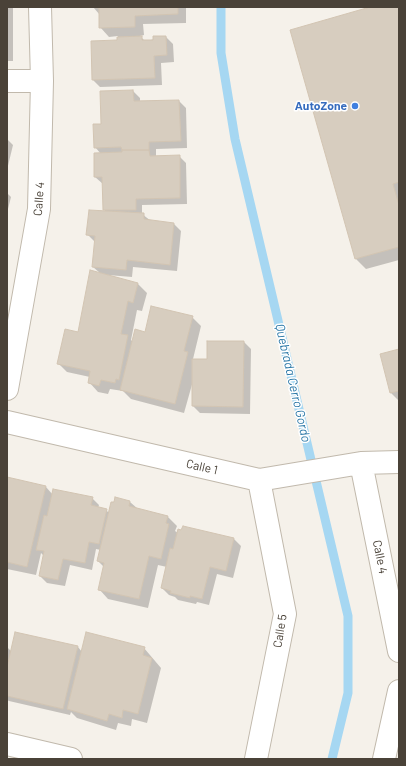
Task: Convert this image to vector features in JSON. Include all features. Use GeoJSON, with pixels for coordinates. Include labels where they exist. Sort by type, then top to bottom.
{"type":"FeatureCollection","features":[{"type":"Feature","properties":{"kind":"street","name":"Calle 4"},"geometry":{"type":"LineString","coordinates":[[7,389],[40,209],[42,81],[40,7]]}},
{"type":"Feature","properties":{"kind":"street"},"geometry":{"type":"LineString","coordinates":[[7,81],[42,81]]}},
{"type":"Feature","properties":{"kind":"street","name":"Calle 1"},"geometry":{"type":"LineString","coordinates":[[7,422],[259,480],[361,463],[399,462]]}},
{"type":"Feature","properties":{"kind":"street","name":"Calle 4"},"geometry":{"type":"LineString","coordinates":[[361,463],[399,651]]}},
{"type":"Feature","properties":{"kind":"street","name":"Calle 5"},"geometry":{"type":"LineString","coordinates":[[256,759],[285,614],[259,480]]}},
{"type":"Feature","properties":{"kind":"street"},"geometry":{"type":"LineString","coordinates":[[384,759],[399,691]]}},
{"type":"Feature","properties":{"kind":"street"},"geometry":{"type":"LineString","coordinates":[[7,744],[71,759]]}},
{"type":"Feature","properties":{"kind":"building"},"geometry":{"type":"Polygon","coordinates":[[[92,7],[178,7],[178,14],[135,16],[135,27],[99,28],[99,8],[92,7]]]}},
{"type":"Feature","properties":{"kind":"building","name":"AutoZone"},"geometry":{"type":"Polygon","coordinates":[[[370,7],[399,7],[399,182],[393,184],[399,205],[399,247],[355,259],[290,30],[370,7]]]}},
{"type":"Feature","properties":{"kind":"building"},"geometry":{"type":"Polygon","coordinates":[[[142,36],[142,40],[153,40],[153,36],[166,36],[167,55],[154,56],[155,78],[92,80],[91,41],[117,40],[117,37],[142,36]]]}},
{"type":"Feature","properties":{"kind":"building"},"geometry":{"type":"Polygon","coordinates":[[[133,90],[134,101],[179,100],[181,141],[149,142],[149,150],[122,150],[121,147],[94,148],[93,124],[101,124],[100,91],[133,90]]]}},
{"type":"Feature","properties":{"kind":"building"},"geometry":{"type":"Polygon","coordinates":[[[122,150],[149,150],[150,156],[180,155],[180,198],[136,199],[136,210],[103,210],[102,177],[94,177],[94,153],[122,152],[122,150]]]}},
{"type":"Feature","properties":{"kind":"building"},"geometry":{"type":"Polygon","coordinates":[[[89,210],[144,213],[144,219],[174,223],[170,265],[127,260],[126,270],[92,267],[95,236],[86,235],[89,210]]]}},
{"type":"Feature","properties":{"kind":"building"},"geometry":{"type":"Polygon","coordinates":[[[90,270],[138,283],[133,303],[128,301],[121,334],[128,335],[119,380],[116,379],[115,383],[101,380],[99,386],[88,383],[90,371],[57,364],[65,329],[78,332],[90,270]]]}},
{"type":"Feature","properties":{"kind":"building"},"geometry":{"type":"Polygon","coordinates":[[[151,306],[193,316],[184,351],[188,352],[175,404],[120,390],[135,329],[145,332],[151,306]]]}},
{"type":"Feature","properties":{"kind":"building"},"geometry":{"type":"Polygon","coordinates":[[[207,341],[244,341],[243,407],[192,406],[192,359],[207,359],[207,341]]]}},
{"type":"Feature","properties":{"kind":"building"},"geometry":{"type":"Polygon","coordinates":[[[399,349],[399,391],[390,393],[380,354],[399,349]]]}},
{"type":"Feature","properties":{"kind":"building"},"geometry":{"type":"Polygon","coordinates":[[[7,477],[46,486],[27,567],[7,562],[7,477]]]}},
{"type":"Feature","properties":{"kind":"building"},"geometry":{"type":"Polygon","coordinates":[[[53,489],[93,497],[91,505],[107,509],[99,544],[89,542],[85,563],[63,559],[58,580],[39,576],[44,551],[36,550],[44,515],[47,516],[53,489]]]}},
{"type":"Feature","properties":{"kind":"building"},"geometry":{"type":"Polygon","coordinates":[[[115,497],[130,501],[129,506],[168,516],[166,523],[169,524],[161,559],[149,556],[139,599],[98,590],[104,563],[97,561],[111,502],[114,502],[115,497]]]}},
{"type":"Feature","properties":{"kind":"building"},"geometry":{"type":"Polygon","coordinates":[[[183,526],[234,538],[226,571],[210,567],[202,599],[190,596],[190,598],[170,593],[171,591],[161,588],[170,548],[173,549],[178,529],[181,530],[183,526]]]}},
{"type":"Feature","properties":{"kind":"building"},"geometry":{"type":"Polygon","coordinates":[[[15,632],[78,646],[63,709],[7,696],[7,667],[15,632]]]}},
{"type":"Feature","properties":{"kind":"building"},"geometry":{"type":"Polygon","coordinates":[[[86,632],[145,647],[143,655],[152,658],[138,714],[123,710],[122,718],[109,714],[107,721],[67,709],[86,632]]]}},
{"type":"Feature","properties":{"kind":"waterway","name":"Quebrada Cerro Gordo"},"geometry":{"type":"LineString","coordinates":[[221,7],[221,53],[235,139],[348,616],[348,693],[332,759]]}},
{"type":"Feature","properties":{"kind":"place","name":"AutoZone"},"geometry":{"type":"Point","coordinates":[355,106]}}]}
